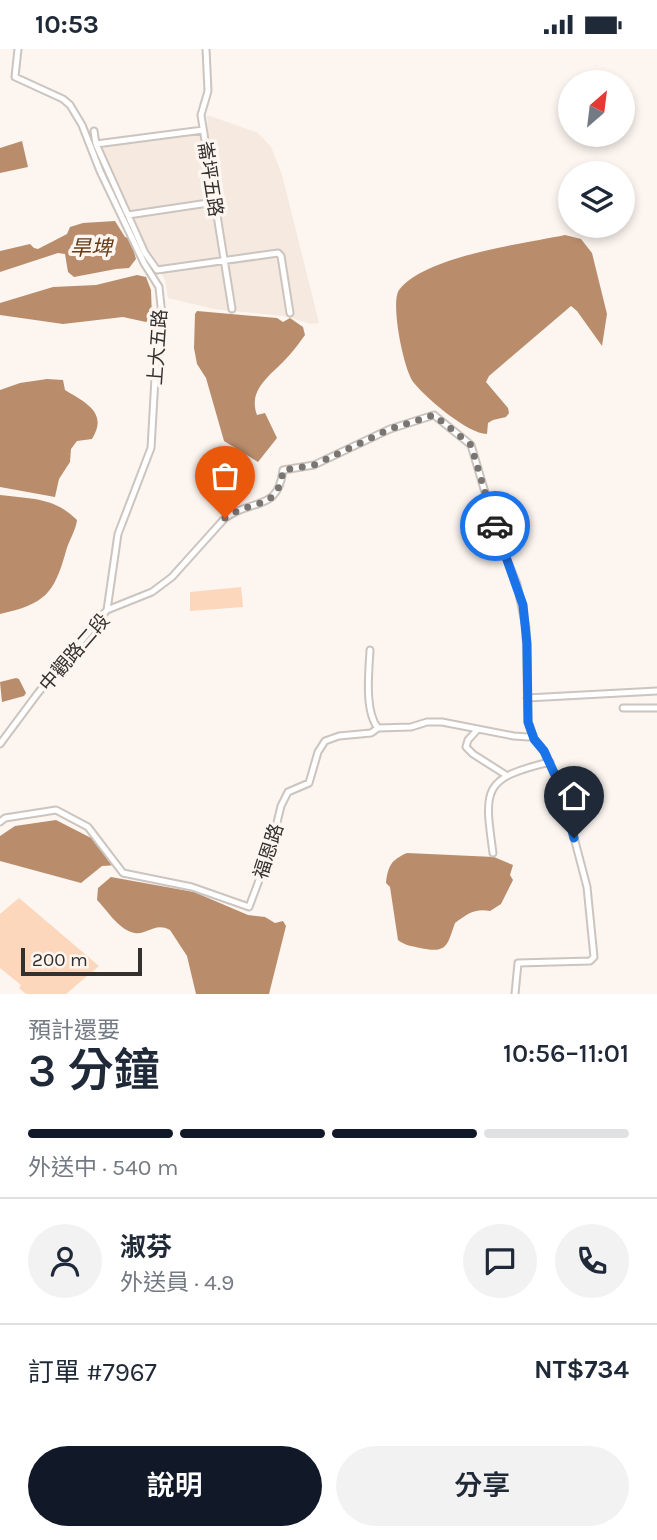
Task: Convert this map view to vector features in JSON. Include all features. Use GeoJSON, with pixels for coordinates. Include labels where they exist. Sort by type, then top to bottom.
{"type":"FeatureCollection","features":[{"type":"Feature","properties":{"kind":"street","name":"上大五路"},"geometry":{"type":"LineString","coordinates":[[18,49],[15,78],[63,99],[69,105],[82,125],[100,171],[159,287],[162,316],[156,361],[152,437],[139,481],[118,534],[107,611]]}},
{"type":"Feature","properties":{"kind":"street","name":"崙坪五路"},"geometry":{"type":"LineString","coordinates":[[206,49],[208,91],[201,115],[232,309]]}},
{"type":"Feature","properties":{"kind":"street"},"geometry":{"type":"LineString","coordinates":[[96,144],[203,130]]}},
{"type":"Feature","properties":{"kind":"street"},"geometry":{"type":"LineString","coordinates":[[93,131],[96,144],[128,215],[153,265],[159,271],[278,253],[281,256],[290,313]]}},
{"type":"Feature","properties":{"kind":"street"},"geometry":{"type":"LineString","coordinates":[[128,215],[215,202]]}},
{"type":"Feature","properties":{"kind":"street"},"geometry":{"type":"LineString","coordinates":[[151,273],[153,265]]}},
{"type":"Feature","properties":{"kind":"street","name":"中觀路二段"},"geometry":{"type":"LineString","coordinates":[[0,744],[107,611],[152,592],[172,577],[235,510],[270,500],[281,485],[283,470],[314,465],[390,429],[434,415],[471,445],[500,543],[517,584],[527,636],[527,698]]}},
{"type":"Feature","properties":{"kind":"street"},"geometry":{"type":"LineString","coordinates":[[370,650],[368,683],[372,721],[378,728]]}},
{"type":"Feature","properties":{"kind":"street"},"geometry":{"type":"LineString","coordinates":[[515,994],[517,963],[590,961],[594,957],[587,887],[561,788],[528,722],[527,698],[657,691]]}},
{"type":"Feature","properties":{"kind":"street"},"geometry":{"type":"LineString","coordinates":[[623,708],[657,708]]}},
{"type":"Feature","properties":{"kind":"street","name":"福恩路"},"geometry":{"type":"LineString","coordinates":[[0,822],[5,818],[56,810],[88,827],[123,873],[192,887],[249,907],[270,852],[281,806],[288,792],[309,783],[318,752],[325,741],[339,736],[371,733],[378,728],[442,722],[514,736],[533,735]]}},
{"type":"Feature","properties":{"kind":"street"},"geometry":{"type":"LineString","coordinates":[[478,729],[468,740],[466,747],[472,754],[506,775]]}},
{"type":"Feature","properties":{"kind":"street"},"geometry":{"type":"LineString","coordinates":[[493,853],[487,805],[493,789],[506,775],[550,762]]}},
{"type":"Feature","properties":{"kind":"shaded area"},"geometry":{"type":"Polygon","coordinates":[[[207,115],[258,133],[271,147],[282,175],[319,323],[311,324],[284,316],[214,309],[168,298],[165,280],[139,234],[101,147],[208,131],[207,115]]]}},
{"type":"Feature","properties":{"kind":"shaded area"},"geometry":{"type":"Polygon","coordinates":[[[241,587],[243,607],[190,611],[190,592],[241,587]]]}},
{"type":"Feature","properties":{"kind":"shaded area"},"geometry":{"type":"Polygon","coordinates":[[[19,898],[99,966],[66,994],[26,994],[19,988],[21,985],[0,968],[0,914],[19,898]]]}},
{"type":"Feature","properties":{"kind":"water"},"geometry":{"type":"Polygon","coordinates":[[[22,141],[28,167],[0,173],[0,148],[22,141]]]}},
{"type":"Feature","properties":{"kind":"water","name":"旱埤"},"geometry":{"type":"Polygon","coordinates":[[[115,221],[125,237],[130,238],[136,259],[129,268],[74,277],[68,272],[65,254],[58,253],[0,272],[0,251],[30,244],[38,249],[67,234],[70,227],[83,223],[115,221]]]}},
{"type":"Feature","properties":{"kind":"water"},"geometry":{"type":"Polygon","coordinates":[[[558,236],[581,239],[592,253],[607,314],[602,346],[571,306],[489,376],[486,382],[508,408],[509,413],[506,417],[488,423],[487,434],[459,422],[437,406],[414,383],[402,352],[396,308],[399,290],[412,278],[452,260],[500,247],[558,236]]]}},
{"type":"Feature","properties":{"kind":"water"},"geometry":{"type":"Polygon","coordinates":[[[137,275],[146,277],[151,290],[152,318],[146,322],[123,317],[63,324],[0,315],[0,303],[53,287],[96,285],[137,275]]]}},
{"type":"Feature","properties":{"kind":"water"},"geometry":{"type":"Polygon","coordinates":[[[197,311],[277,318],[283,322],[290,318],[303,327],[305,335],[257,392],[257,415],[265,413],[277,438],[258,462],[224,441],[206,378],[197,364],[194,348],[197,311]]]}},
{"type":"Feature","properties":{"kind":"water"},"geometry":{"type":"Polygon","coordinates":[[[47,379],[63,380],[65,390],[92,409],[98,422],[92,439],[77,441],[71,449],[70,462],[59,479],[55,497],[0,487],[0,390],[20,383],[47,379]]]}},
{"type":"Feature","properties":{"kind":"water"},"geometry":{"type":"Polygon","coordinates":[[[0,495],[51,503],[77,520],[52,587],[28,606],[0,614],[0,495]]]}},
{"type":"Feature","properties":{"kind":"water"},"geometry":{"type":"Polygon","coordinates":[[[16,678],[26,693],[24,696],[2,702],[0,682],[16,678]]]}},
{"type":"Feature","properties":{"kind":"water"},"geometry":{"type":"Polygon","coordinates":[[[56,820],[97,841],[118,865],[102,866],[81,883],[0,861],[0,836],[15,826],[56,820]]]}},
{"type":"Feature","properties":{"kind":"water"},"geometry":{"type":"Polygon","coordinates":[[[407,853],[494,857],[513,865],[510,875],[513,880],[501,904],[490,911],[471,913],[455,923],[448,942],[441,949],[429,950],[411,946],[398,940],[390,887],[386,883],[391,864],[407,853]]]}},
{"type":"Feature","properties":{"kind":"water"},"geometry":{"type":"Polygon","coordinates":[[[111,877],[194,892],[248,915],[265,917],[275,923],[283,921],[286,926],[269,994],[196,994],[187,956],[170,930],[159,927],[136,933],[126,930],[97,900],[98,888],[111,877]]]}},
{"type":"Feature","properties":{"kind":"way so far"},"geometry":{"type":"LineString","coordinates":[[225,518],[235,510],[270,500],[278,492],[283,470],[314,465],[390,429],[434,415],[471,445],[495,526]]}},
{"type":"Feature","properties":{"kind":"route"},"geometry":{"type":"LineString","coordinates":[[495,526],[523,605],[527,644],[528,722],[534,739],[544,751],[561,788],[574,838]]}}]}
